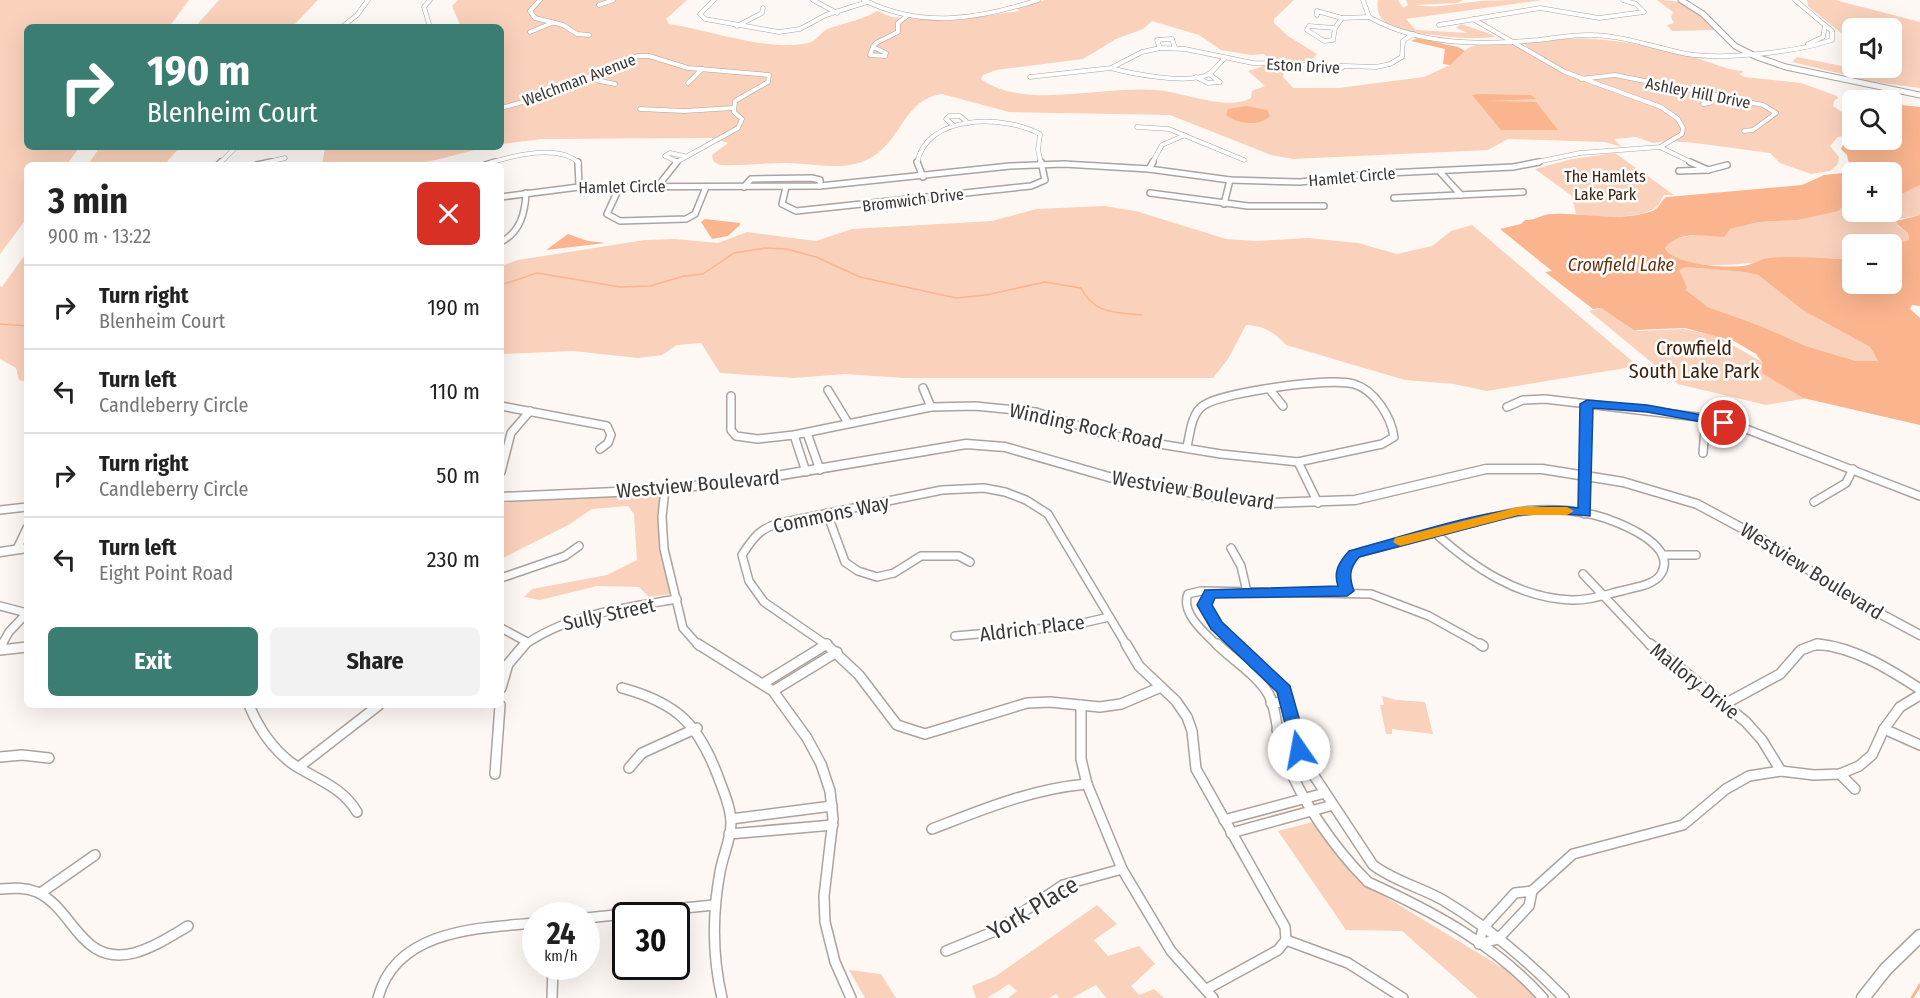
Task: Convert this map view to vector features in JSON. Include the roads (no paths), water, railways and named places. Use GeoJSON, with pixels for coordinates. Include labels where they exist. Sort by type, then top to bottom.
{"type":"FeatureCollection","features":[{"type":"Feature","properties":{"kind":"main road"},"geometry":{"type":"LineString","coordinates":[[1681,0],[1703,14],[1730,42],[1749,54],[1786,67],[1920,95]]}},
{"type":"Feature","properties":{"kind":"main road"},"geometry":{"type":"LineString","coordinates":[[1863,998],[1886,969],[1920,936]]}},
{"type":"Feature","properties":{"kind":"street"},"geometry":{"type":"LineString","coordinates":[[346,24],[357,15],[368,0]]}},
{"type":"Feature","properties":{"kind":"street"},"geometry":{"type":"LineString","coordinates":[[429,24],[424,7],[430,0]]}},
{"type":"Feature","properties":{"kind":"street"},"geometry":{"type":"LineString","coordinates":[[540,0],[531,11],[531,15],[563,25],[577,34],[589,35]]}},
{"type":"Feature","properties":{"kind":"street"},"geometry":{"type":"LineString","coordinates":[[599,5],[613,0]]}},
{"type":"Feature","properties":{"kind":"street"},"geometry":{"type":"LineString","coordinates":[[714,0],[702,11],[702,16],[766,31],[791,30],[865,1],[902,15],[968,19],[1006,11],[1038,0]]}},
{"type":"Feature","properties":{"kind":"street"},"geometry":{"type":"LineString","coordinates":[[813,0],[837,13]]}},
{"type":"Feature","properties":{"kind":"street"},"geometry":{"type":"LineString","coordinates":[[1363,0],[1369,17]]}},
{"type":"Feature","properties":{"kind":"street"},"geometry":{"type":"LineString","coordinates":[[1439,25],[1540,8],[1599,18],[1644,12],[1636,4],[1623,0]]}},
{"type":"Feature","properties":{"kind":"street"},"geometry":{"type":"LineString","coordinates":[[1317,15],[1317,11],[1342,18],[1369,17],[1389,28],[1464,43],[1601,36],[1708,55],[1749,54],[1828,44],[1834,36],[1795,0]]}},
{"type":"Feature","properties":{"kind":"street"},"geometry":{"type":"LineString","coordinates":[[737,26],[762,13],[763,8]]}},
{"type":"Feature","properties":{"kind":"street"},"geometry":{"type":"LineString","coordinates":[[873,48],[896,35],[900,30],[892,21],[902,15]]}},
{"type":"Feature","properties":{"kind":"street"},"geometry":{"type":"LineString","coordinates":[[898,26],[898,23],[908,16]]}},
{"type":"Feature","properties":{"kind":"street"},"geometry":{"type":"LineString","coordinates":[[1335,28],[1306,28],[1319,38],[1333,40],[1335,28],[1342,18]]}},
{"type":"Feature","properties":{"kind":"street"},"geometry":{"type":"LineString","coordinates":[[1473,19],[1581,79],[1649,102],[1672,114],[1683,128],[1682,134],[1660,147]]}},
{"type":"Feature","properties":{"kind":"street"},"geometry":{"type":"LineString","coordinates":[[530,32],[552,23]]}},
{"type":"Feature","properties":{"kind":"street"},"geometry":{"type":"LineString","coordinates":[[1431,38],[1508,39],[1598,33],[1630,37],[1673,50],[1710,52],[1811,43],[1823,37],[1825,27]]}},
{"type":"Feature","properties":{"kind":"street","name":"Eston Drive"},"geometry":{"type":"LineString","coordinates":[[1030,77],[1111,68],[1142,51],[1160,48],[1175,48],[1253,63],[1320,65],[1323,71],[1329,73],[1342,68],[1376,68],[1402,57],[1403,41],[1413,34]]}},
{"type":"Feature","properties":{"kind":"street","name":"Eston Drive"},"geometry":{"type":"LineString","coordinates":[[1160,48],[1157,40],[1162,38],[1172,39],[1175,48]]}},
{"type":"Feature","properties":{"kind":"street","name":"Welchman Avenue"},"geometry":{"type":"LineString","coordinates":[[504,107],[537,98],[637,56],[702,69],[765,73],[770,77],[768,82],[735,101],[733,108]]}},
{"type":"Feature","properties":{"kind":"street"},"geometry":{"type":"LineString","coordinates":[[1111,68],[1134,75],[1196,77],[1209,74],[1224,59]]}},
{"type":"Feature","properties":{"kind":"street"},"geometry":{"type":"LineString","coordinates":[[688,83],[702,69]]}},
{"type":"Feature","properties":{"kind":"street"},"geometry":{"type":"LineString","coordinates":[[1196,77],[1208,83],[1220,82],[1209,74]]}},
{"type":"Feature","properties":{"kind":"street","name":"Ashley Hill Drive"},"geometry":{"type":"LineString","coordinates":[[1581,79],[1615,75],[1763,105],[1776,113],[1753,130],[1744,131]]}},
{"type":"Feature","properties":{"kind":"street"},"geometry":{"type":"LineString","coordinates":[[584,78],[615,84]]}},
{"type":"Feature","properties":{"kind":"street"},"geometry":{"type":"LineString","coordinates":[[1703,104],[1710,103],[1716,95]]}},
{"type":"Feature","properties":{"kind":"street"},"geometry":{"type":"LineString","coordinates":[[640,109],[684,111],[733,108],[742,119],[738,128],[676,161],[663,175],[658,186]]}},
{"type":"Feature","properties":{"kind":"street"},"geometry":{"type":"LineString","coordinates":[[953,125],[946,119],[949,116],[960,116],[968,123]]}},
{"type":"Feature","properties":{"kind":"street"},"geometry":{"type":"LineString","coordinates":[[923,177],[915,162],[934,135],[953,125],[968,123],[1024,127],[1036,131],[1041,137],[1038,150],[1042,164]]}},
{"type":"Feature","properties":{"kind":"street"},"geometry":{"type":"LineString","coordinates":[[1137,128],[1162,128],[1185,135],[1244,160]]}},
{"type":"Feature","properties":{"kind":"street"},"geometry":{"type":"LineString","coordinates":[[1149,169],[1162,145],[1185,135]]}},
{"type":"Feature","properties":{"kind":"street"},"geometry":{"type":"LineString","coordinates":[[1660,147],[1708,170]]}},
{"type":"Feature","properties":{"kind":"street","name":"Hamlet Circle"},"geometry":{"type":"LineString","coordinates":[[504,196],[579,187],[820,186],[1042,164],[1149,169],[1230,180],[1300,182],[1367,174],[1514,167],[1580,153],[1660,147]]}},
{"type":"Feature","properties":{"kind":"street"},"geometry":{"type":"LineString","coordinates":[[221,162],[233,150]]}},
{"type":"Feature","properties":{"kind":"street"},"geometry":{"type":"LineString","coordinates":[[676,161],[668,160],[665,156],[670,153],[684,156]]}},
{"type":"Feature","properties":{"kind":"street"},"geometry":{"type":"LineString","coordinates":[[499,162],[532,155],[568,155],[579,162],[579,187]]}},
{"type":"Feature","properties":{"kind":"street"},"geometry":{"type":"LineString","coordinates":[[269,162],[285,158]]}},
{"type":"Feature","properties":{"kind":"street","name":"Bromwich Drive"},"geometry":{"type":"LineString","coordinates":[[786,187],[782,204],[796,211],[807,211],[1031,186],[1045,180],[1042,164]]}},
{"type":"Feature","properties":{"kind":"street"},"geometry":{"type":"LineString","coordinates":[[1679,171],[1708,170],[1727,165]]}},
{"type":"Feature","properties":{"kind":"street"},"geometry":{"type":"LineString","coordinates":[[1440,172],[1461,195]]}},
{"type":"Feature","properties":{"kind":"street","name":"Hamlet Circle"},"geometry":{"type":"LineString","coordinates":[[744,187],[751,179],[812,178],[820,180],[820,186]]}},
{"type":"Feature","properties":{"kind":"street"},"geometry":{"type":"LineString","coordinates":[[1224,204],[1230,180]]}},
{"type":"Feature","properties":{"kind":"street"},"geometry":{"type":"LineString","coordinates":[[620,186],[607,214],[620,221],[686,219],[695,214],[706,186]]}},
{"type":"Feature","properties":{"kind":"street"},"geometry":{"type":"LineString","coordinates":[[504,240],[513,235],[524,214],[526,192]]}},
{"type":"Feature","properties":{"kind":"street"},"geometry":{"type":"LineString","coordinates":[[1394,198],[1523,192]]}},
{"type":"Feature","properties":{"kind":"street"},"geometry":{"type":"LineString","coordinates":[[1150,193],[1224,204],[1271,207],[1324,206]]}},
{"type":"Feature","properties":{"kind":"street","name":"Winding Rock Road"},"geometry":{"type":"LineString","coordinates":[[731,396],[732,430],[736,436],[758,439],[807,433],[931,407],[975,406],[1036,412],[1105,434],[1221,454],[1298,462],[1382,444],[1394,437],[1394,428],[1365,390],[1354,384],[1325,382],[1247,393],[1204,405],[1194,420],[1187,447]]}},
{"type":"Feature","properties":{"kind":"street"},"geometry":{"type":"LineString","coordinates":[[923,388],[931,407]]}},
{"type":"Feature","properties":{"kind":"street"},"geometry":{"type":"LineString","coordinates":[[828,390],[848,423]]}},
{"type":"Feature","properties":{"kind":"street"},"geometry":{"type":"LineString","coordinates":[[1271,391],[1283,406]]}},
{"type":"Feature","properties":{"kind":"street"},"geometry":{"type":"LineString","coordinates":[[1507,407],[1523,400],[1545,399],[1647,409],[1706,418],[1741,427],[1920,496]]}},
{"type":"Feature","properties":{"kind":"street"},"geometry":{"type":"LineString","coordinates":[[1585,513],[1587,404]]}},
{"type":"Feature","properties":{"kind":"street"},"geometry":{"type":"LineString","coordinates":[[504,407],[607,426],[611,435],[608,443],[600,449]]}},
{"type":"Feature","properties":{"kind":"street"},"geometry":{"type":"LineString","coordinates":[[504,457],[512,434],[530,411]]}},
{"type":"Feature","properties":{"kind":"street"},"geometry":{"type":"LineString","coordinates":[[1703,453],[1706,418]]}},
{"type":"Feature","properties":{"kind":"street"},"geometry":{"type":"LineString","coordinates":[[807,433],[820,470]]}},
{"type":"Feature","properties":{"kind":"street"},"geometry":{"type":"LineString","coordinates":[[794,435],[806,472]]}},
{"type":"Feature","properties":{"kind":"street","name":"Westview Boulevard"},"geometry":{"type":"LineString","coordinates":[[504,497],[665,489],[777,477],[925,449],[980,444],[1033,453],[1109,478],[1202,495],[1277,503],[1317,503],[1380,496],[1463,473],[1499,468],[1559,469],[1667,494],[1721,515],[1767,539],[1860,605],[1920,635]]}},
{"type":"Feature","properties":{"kind":"street"},"geometry":{"type":"LineString","coordinates":[[1298,462],[1317,503]]}},
{"type":"Feature","properties":{"kind":"street"},"geometry":{"type":"LineString","coordinates":[[1814,502],[1846,483],[1853,469]]}},
{"type":"Feature","properties":{"kind":"street","name":"Commons Way"},"geometry":{"type":"LineString","coordinates":[[1161,687],[1120,704],[1100,707],[1050,702],[1027,703],[925,734],[910,732],[897,725],[859,675],[837,652],[764,602],[749,581],[742,555],[755,534],[767,526],[973,485],[1006,491],[1036,505],[1056,523],[1139,666],[1176,701],[1187,717],[1192,731],[1196,769],[1231,833],[1275,904],[1284,927],[1286,940]]}},
{"type":"Feature","properties":{"kind":"street"},"geometry":{"type":"LineString","coordinates":[[665,489],[662,518],[664,549],[683,628],[690,639],[703,649],[764,682],[773,691],[821,765],[829,788],[833,825],[830,869],[824,897],[827,936],[841,979],[851,998]]}},
{"type":"Feature","properties":{"kind":"street"},"geometry":{"type":"LineString","coordinates":[[0,510],[24,507]]}},
{"type":"Feature","properties":{"kind":"street"},"geometry":{"type":"LineString","coordinates":[[1347,591],[1342,578],[1346,564],[1354,554],[1519,511],[1553,509],[1610,518],[1641,534],[1664,555],[1696,555]]}},
{"type":"Feature","properties":{"kind":"street"},"geometry":{"type":"LineString","coordinates":[[827,513],[845,562],[858,571],[877,577],[894,573],[921,556],[959,556],[970,562]]}},
{"type":"Feature","properties":{"kind":"street"},"geometry":{"type":"LineString","coordinates":[[1435,533],[1462,559],[1490,576],[1557,599],[1573,600],[1603,596],[1644,585],[1660,577],[1664,568],[1664,555]]}},
{"type":"Feature","properties":{"kind":"street"},"geometry":{"type":"LineString","coordinates":[[504,577],[565,556],[579,546]]}},
{"type":"Feature","properties":{"kind":"street"},"geometry":{"type":"LineString","coordinates":[[0,552],[22,548]]}},
{"type":"Feature","properties":{"kind":"street"},"geometry":{"type":"LineString","coordinates":[[1231,548],[1241,566],[1247,592]]}},
{"type":"Feature","properties":{"kind":"street","name":"Mallory Drive"},"geometry":{"type":"LineString","coordinates":[[1583,574],[1654,650],[1746,722],[1762,740],[1781,771]]}},
{"type":"Feature","properties":{"kind":"street"},"geometry":{"type":"LineString","coordinates":[[1483,646],[1460,630],[1397,601],[1371,594],[1347,591],[1210,593],[1201,591],[1188,594],[1185,602],[1206,634],[1262,686],[1271,703],[1282,751],[1306,798],[1348,860],[1368,882],[1433,913],[1479,944],[1522,975],[1543,998]]}},
{"type":"Feature","properties":{"kind":"street"},"geometry":{"type":"LineString","coordinates":[[1210,593],[1204,605],[1216,625],[1279,683],[1288,702],[1303,759],[1365,854],[1380,870],[1443,901],[1483,928],[1532,966],[1564,998]]}},
{"type":"Feature","properties":{"kind":"street","name":"Sully Street"},"geometry":{"type":"LineString","coordinates":[[504,673],[505,668],[527,642],[566,621],[677,599]]}},
{"type":"Feature","properties":{"kind":"street"},"geometry":{"type":"LineString","coordinates":[[0,606],[24,612]]}},
{"type":"Feature","properties":{"kind":"street"},"geometry":{"type":"LineString","coordinates":[[0,649],[9,632],[24,616]]}},
{"type":"Feature","properties":{"kind":"street","name":"Aldrich Place"},"geometry":{"type":"LineString","coordinates":[[955,636],[1070,627],[1109,617]]}},
{"type":"Feature","properties":{"kind":"street"},"geometry":{"type":"LineString","coordinates":[[504,630],[527,642]]}},
{"type":"Feature","properties":{"kind":"street"},"geometry":{"type":"LineString","coordinates":[[764,682],[827,644]]}},
{"type":"Feature","properties":{"kind":"street"},"geometry":{"type":"LineString","coordinates":[[1723,705],[1783,672],[1799,652],[1808,646],[1826,645],[1864,657],[1920,689]]}},
{"type":"Feature","properties":{"kind":"street"},"geometry":{"type":"LineString","coordinates":[[0,649],[24,647]]}},
{"type":"Feature","properties":{"kind":"street"},"geometry":{"type":"LineString","coordinates":[[773,691],[837,652]]}},
{"type":"Feature","properties":{"kind":"street"},"geometry":{"type":"LineString","coordinates":[[622,688],[645,693],[680,712],[697,728],[711,756],[731,819],[714,905],[712,946],[722,998]]}},
{"type":"Feature","properties":{"kind":"street"},"geometry":{"type":"LineString","coordinates":[[1479,944],[1483,928],[1515,893],[1532,891],[1573,854],[1683,825],[1726,789],[1749,776],[1781,771],[1814,775],[1840,774],[1859,766],[1872,755],[1884,729],[1900,707],[1920,695]]}},
{"type":"Feature","properties":{"kind":"street"},"geometry":{"type":"LineString","coordinates":[[1271,703],[1288,702]]}},
{"type":"Feature","properties":{"kind":"street"},"geometry":{"type":"LineString","coordinates":[[1081,705],[1081,759],[1087,784],[1122,869],[1171,951],[1213,998]]}},
{"type":"Feature","properties":{"kind":"street"},"geometry":{"type":"LineString","coordinates":[[250,708],[265,737],[282,755],[299,767],[338,787],[357,812]]}},
{"type":"Feature","properties":{"kind":"street"},"geometry":{"type":"LineString","coordinates":[[299,767],[375,708]]}},
{"type":"Feature","properties":{"kind":"street"},"geometry":{"type":"LineString","coordinates":[[495,774],[500,708]]}},
{"type":"Feature","properties":{"kind":"street"},"geometry":{"type":"LineString","coordinates":[[629,768],[642,753],[697,728]]}},
{"type":"Feature","properties":{"kind":"street"},"geometry":{"type":"LineString","coordinates":[[1277,730],[1295,729]]}},
{"type":"Feature","properties":{"kind":"street"},"geometry":{"type":"LineString","coordinates":[[1884,729],[1920,745]]}},
{"type":"Feature","properties":{"kind":"street"},"geometry":{"type":"LineString","coordinates":[[0,757],[22,755],[49,758]]}},
{"type":"Feature","properties":{"kind":"street"},"geometry":{"type":"LineString","coordinates":[[1840,774],[1855,789]]}},
{"type":"Feature","properties":{"kind":"street"},"geometry":{"type":"LineString","coordinates":[[932,829],[1013,797],[1055,787],[1087,784]]}},
{"type":"Feature","properties":{"kind":"street"},"geometry":{"type":"LineString","coordinates":[[1224,820],[1325,793]]}},
{"type":"Feature","properties":{"kind":"street"},"geometry":{"type":"LineString","coordinates":[[1231,833],[1333,805]]}},
{"type":"Feature","properties":{"kind":"street"},"geometry":{"type":"LineString","coordinates":[[731,819],[832,807]]}},
{"type":"Feature","properties":{"kind":"street"},"geometry":{"type":"LineString","coordinates":[[729,834],[833,825]]}},
{"type":"Feature","properties":{"kind":"street"},"geometry":{"type":"LineString","coordinates":[[42,892],[95,855]]}},
{"type":"Feature","properties":{"kind":"street","name":"York Place"},"geometry":{"type":"LineString","coordinates":[[946,951],[975,942],[992,933],[1032,902],[1063,885],[1085,876],[1122,869]]}},
{"type":"Feature","properties":{"kind":"street"},"geometry":{"type":"LineString","coordinates":[[0,889],[26,887],[42,892],[78,932],[103,952],[117,955],[154,946],[188,926]]}},
{"type":"Feature","properties":{"kind":"street"},"geometry":{"type":"LineString","coordinates":[[1479,944],[1498,939],[1529,906],[1532,891]]}},
{"type":"Feature","properties":{"kind":"street"},"geometry":{"type":"LineString","coordinates":[[600,917],[714,905]]}},
{"type":"Feature","properties":{"kind":"street"},"geometry":{"type":"LineString","coordinates":[[378,998],[380,990],[406,954],[433,939],[458,930],[522,924]]}},
{"type":"Feature","properties":{"kind":"street"},"geometry":{"type":"LineString","coordinates":[[1207,989],[1278,950],[1286,940],[1341,958],[1375,975],[1403,998]]}},
{"type":"Feature","properties":{"kind":"street"},"geometry":{"type":"LineString","coordinates":[[552,998],[553,980]]}},
{"type":"Feature","properties":{"kind":"water"},"geometry":{"type":"Polygon","coordinates":[[[1417,38],[1458,47],[1465,51],[1450,65],[1443,64],[1445,49],[1411,41],[1417,38]]]}},
{"type":"Feature","properties":{"kind":"water"},"geometry":{"type":"Polygon","coordinates":[[[1472,95],[1531,95],[1536,99],[1485,101],[1536,102],[1558,130],[1501,130],[1472,95]]]}},
{"type":"Feature","properties":{"kind":"water","name":"Crowfield Lake"},"geometry":{"type":"Polygon","coordinates":[[[1902,105],[1920,107],[1920,185],[1902,194],[1902,162],[1848,162],[1847,155],[1842,150],[1902,150],[1902,105]]]}},
{"type":"Feature","properties":{"kind":"water"},"geometry":{"type":"Polygon","coordinates":[[[1246,106],[1267,110],[1270,116],[1260,122],[1248,123],[1236,121],[1226,115],[1228,109],[1246,106]]]}},
{"type":"Feature","properties":{"kind":"water","name":"Crowfield Lake"},"geometry":{"type":"Polygon","coordinates":[[[1842,173],[1842,208],[1838,211],[1798,220],[1759,222],[1730,229],[1724,237],[1684,236],[1670,242],[1665,248],[1670,254],[1689,262],[1724,266],[1743,266],[1779,257],[1842,259],[1842,294],[1902,294],[1902,242],[1909,240],[1908,233],[1897,222],[1920,215],[1920,306],[1912,305],[1910,309],[1920,318],[1920,425],[1803,398],[1762,373],[1762,362],[1756,354],[1734,341],[1685,328],[1634,330],[1601,308],[1593,309],[1545,272],[1552,271],[1500,229],[1548,214],[1615,217],[1640,214],[1655,210],[1667,197],[1802,185],[1824,175],[1842,173]],[[1686,267],[1679,270],[1687,287],[1686,290],[1708,307],[1761,326],[1806,346],[1856,361],[1878,361],[1870,347],[1804,311],[1758,275],[1686,267]]]}},
{"type":"Feature","properties":{"kind":"water"},"geometry":{"type":"Polygon","coordinates":[[[705,219],[740,223],[740,225],[728,236],[712,239],[701,222],[705,219]]]}},
{"type":"Feature","properties":{"kind":"water"},"geometry":{"type":"Polygon","coordinates":[[[568,234],[588,241],[606,243],[546,250],[568,234]]]}},
{"type":"Feature","properties":{"kind":"waterway"},"geometry":{"type":"LineString","coordinates":[[504,284],[537,273],[620,287],[650,286],[684,276],[703,274],[734,253],[765,248],[786,249],[816,257],[860,277],[956,298],[986,295],[1045,282],[1081,288],[1099,308],[1142,315]]}},
{"type":"Feature","properties":{"kind":"waterway"},"geometry":{"type":"LineString","coordinates":[[0,324],[24,326]]}},
{"type":"Feature","properties":{"kind":"waterway"},"geometry":{"type":"LineString","coordinates":[[1912,998],[1920,985]]}},
{"type":"Feature","properties":{"kind":"park label","name":"The Hamlets Lake Park"},"geometry":{"type":"Point","coordinates":[1605,185]}},
{"type":"Feature","properties":{"kind":"park label","name":"Crowfield South Lake Park"},"geometry":{"type":"Point","coordinates":[1694,360]}}]}
